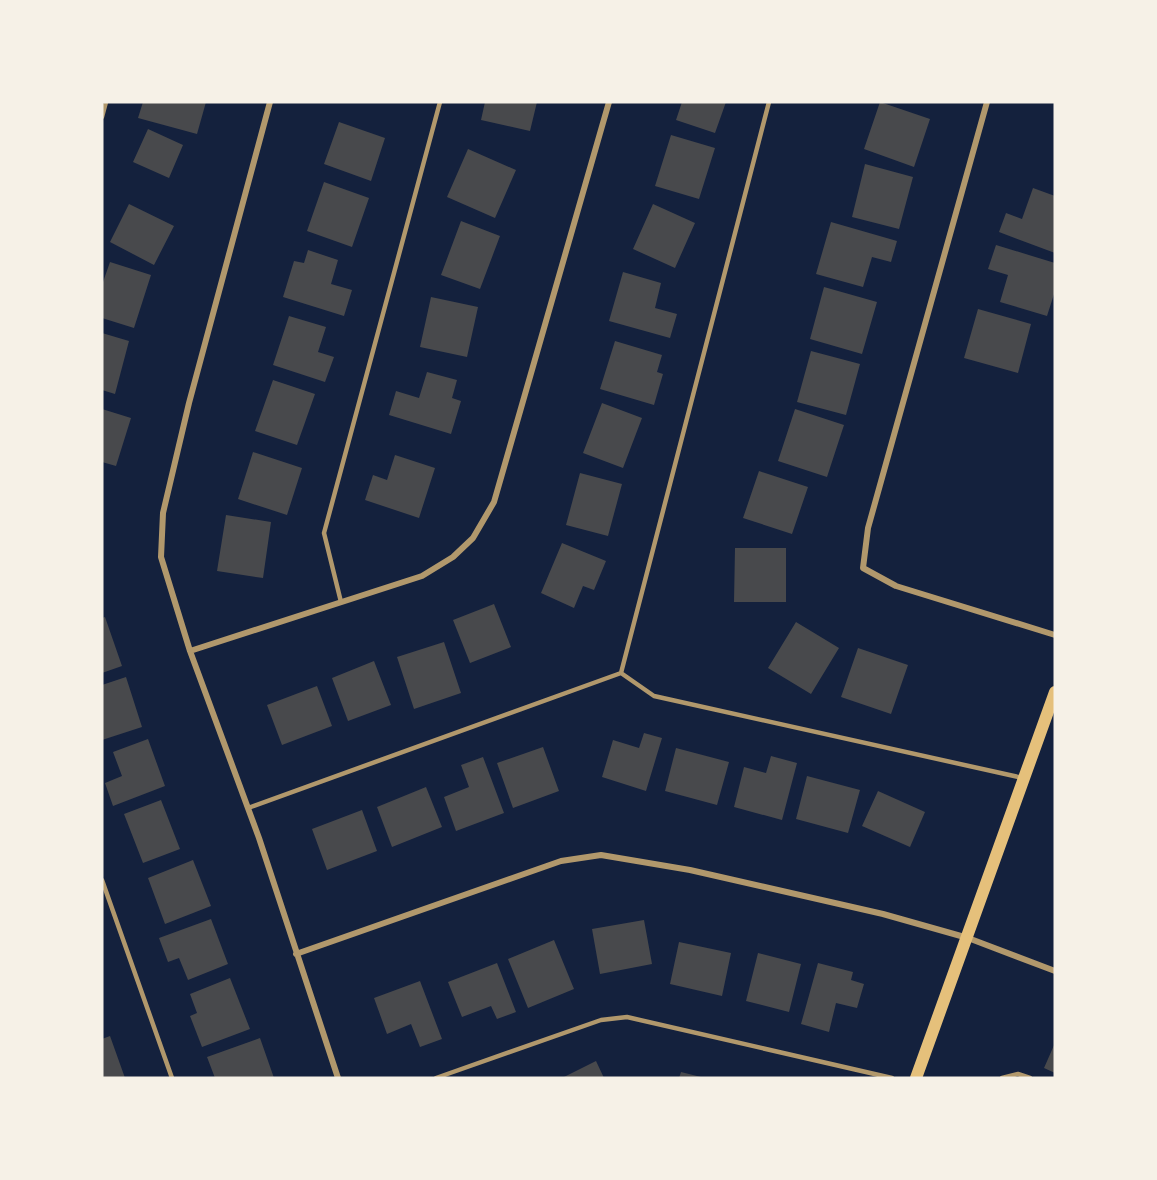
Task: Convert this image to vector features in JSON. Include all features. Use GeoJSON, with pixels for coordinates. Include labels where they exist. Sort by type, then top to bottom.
{"type":"FeatureCollection","features":[{"type":"Feature","properties":{"kind":"main road"},"geometry":{"type":"LineString","coordinates":[[916,1078],[1055,692]]}},
{"type":"Feature","properties":{"kind":"street"},"geometry":{"type":"LineString","coordinates":[[270,102],[189,403],[163,513],[161,557],[190,651],[248,808],[338,1078]]}},
{"type":"Feature","properties":{"kind":"street"},"geometry":{"type":"LineString","coordinates":[[190,651],[422,576],[453,557],[473,538],[494,502],[609,102]]}},
{"type":"Feature","properties":{"kind":"street"},"geometry":{"type":"LineString","coordinates":[[987,102],[868,528],[863,568],[896,586],[1055,635]]}},
{"type":"Feature","properties":{"kind":"street"},"geometry":{"type":"LineString","coordinates":[[296,954],[561,861],[601,855],[690,870],[882,914],[968,938],[1055,971]]}},
{"type":"Feature","properties":{"kind":"lane"},"geometry":{"type":"LineString","coordinates":[[102,117],[106,102]]}},
{"type":"Feature","properties":{"kind":"lane"},"geometry":{"type":"LineString","coordinates":[[341,602],[324,533],[440,102]]}},
{"type":"Feature","properties":{"kind":"lane"},"geometry":{"type":"LineString","coordinates":[[621,673],[769,102]]}},
{"type":"Feature","properties":{"kind":"lane"},"geometry":{"type":"LineString","coordinates":[[621,673],[654,696],[1025,779]]}},
{"type":"Feature","properties":{"kind":"lane"},"geometry":{"type":"LineString","coordinates":[[248,808],[621,673]]}},
{"type":"Feature","properties":{"kind":"lane"},"geometry":{"type":"LineString","coordinates":[[102,879],[172,1078]]}},
{"type":"Feature","properties":{"kind":"lane"},"geometry":{"type":"LineString","coordinates":[[436,1078],[601,1020],[627,1017],[892,1078]]}},
{"type":"Feature","properties":{"kind":"lane"},"geometry":{"type":"LineString","coordinates":[[1002,1078],[1018,1074],[1030,1078]]}},
{"type":"Feature","properties":{"kind":"building"},"geometry":{"type":"Polygon","coordinates":[[[143,102],[206,102],[197,134],[138,118],[143,102]]]}},
{"type":"Feature","properties":{"kind":"building"},"geometry":{"type":"Polygon","coordinates":[[[485,102],[537,102],[530,131],[481,120],[485,102]]]}},
{"type":"Feature","properties":{"kind":"building"},"geometry":{"type":"Polygon","coordinates":[[[682,102],[726,102],[715,133],[676,120],[682,102]]]}},
{"type":"Feature","properties":{"kind":"building"},"geometry":{"type":"Polygon","coordinates":[[[880,102],[930,119],[914,167],[864,149],[880,102]]]}},
{"type":"Feature","properties":{"kind":"building"},"geometry":{"type":"Polygon","coordinates":[[[339,122],[385,138],[371,181],[324,164],[339,122]]]}},
{"type":"Feature","properties":{"kind":"building"},"geometry":{"type":"Polygon","coordinates":[[[148,129],[183,145],[169,178],[133,162],[148,129]]]}},
{"type":"Feature","properties":{"kind":"building"},"geometry":{"type":"Polygon","coordinates":[[[671,135],[715,148],[699,199],[655,186],[671,135]]]}},
{"type":"Feature","properties":{"kind":"building"},"geometry":{"type":"Polygon","coordinates":[[[468,149],[516,170],[495,218],[447,197],[468,149]]]}},
{"type":"Feature","properties":{"kind":"building"},"geometry":{"type":"Polygon","coordinates":[[[865,164],[913,177],[899,229],[852,217],[865,164]]]}},
{"type":"Feature","properties":{"kind":"building"},"geometry":{"type":"Polygon","coordinates":[[[324,182],[369,198],[352,247],[307,231],[324,182]]]}},
{"type":"Feature","properties":{"kind":"building"},"geometry":{"type":"Polygon","coordinates":[[[1033,188],[1055,196],[1055,253],[999,232],[1006,213],[1022,219],[1033,188]]]}},
{"type":"Feature","properties":{"kind":"building"},"geometry":{"type":"Polygon","coordinates":[[[129,204],[174,226],[154,265],[110,242],[129,204]]]}},
{"type":"Feature","properties":{"kind":"building"},"geometry":{"type":"Polygon","coordinates":[[[653,204],[695,223],[675,268],[633,249],[653,204]]]}},
{"type":"Feature","properties":{"kind":"building"},"geometry":{"type":"Polygon","coordinates":[[[461,221],[500,236],[480,289],[441,275],[461,221]]]}},
{"type":"Feature","properties":{"kind":"building"},"geometry":{"type":"Polygon","coordinates":[[[831,222],[897,241],[891,262],[872,257],[863,287],[816,274],[831,222]]]}},
{"type":"Feature","properties":{"kind":"building"},"geometry":{"type":"Polygon","coordinates":[[[996,245],[1055,263],[1055,291],[1047,316],[1000,302],[1008,275],[988,269],[996,245]]]}},
{"type":"Feature","properties":{"kind":"building"},"geometry":{"type":"Polygon","coordinates":[[[308,250],[338,260],[331,284],[352,290],[344,316],[283,297],[294,261],[304,263],[308,250]]]}},
{"type":"Feature","properties":{"kind":"building"},"geometry":{"type":"Polygon","coordinates":[[[110,262],[151,275],[134,328],[102,318],[102,285],[110,262]]]}},
{"type":"Feature","properties":{"kind":"building"},"geometry":{"type":"Polygon","coordinates":[[[623,272],[661,283],[655,308],[677,314],[670,338],[609,321],[623,272]]]}},
{"type":"Feature","properties":{"kind":"building"},"geometry":{"type":"Polygon","coordinates":[[[824,287],[877,302],[862,354],[810,339],[824,287]]]}},
{"type":"Feature","properties":{"kind":"building"},"geometry":{"type":"Polygon","coordinates":[[[431,297],[478,307],[467,357],[420,347],[431,297]]]}},
{"type":"Feature","properties":{"kind":"building"},"geometry":{"type":"Polygon","coordinates":[[[978,309],[1031,324],[1018,373],[964,358],[978,309]]]}},
{"type":"Feature","properties":{"kind":"building"},"geometry":{"type":"Polygon","coordinates":[[[289,316],[326,327],[318,352],[334,357],[325,382],[273,365],[289,316]]]}},
{"type":"Feature","properties":{"kind":"building"},"geometry":{"type":"Polygon","coordinates":[[[102,333],[129,341],[115,394],[102,390],[102,333]]]}},
{"type":"Feature","properties":{"kind":"building"},"geometry":{"type":"Polygon","coordinates":[[[615,341],[662,355],[657,372],[663,374],[654,405],[600,389],[615,341]]]}},
{"type":"Feature","properties":{"kind":"building"},"geometry":{"type":"Polygon","coordinates":[[[811,351],[860,364],[846,415],[797,402],[811,351]]]}},
{"type":"Feature","properties":{"kind":"building"},"geometry":{"type":"Polygon","coordinates":[[[427,372],[457,380],[452,398],[461,401],[451,434],[389,415],[396,391],[419,398],[427,372]]]}},
{"type":"Feature","properties":{"kind":"building"},"geometry":{"type":"Polygon","coordinates":[[[273,380],[315,394],[297,445],[255,431],[273,380]]]}},
{"type":"Feature","properties":{"kind":"building"},"geometry":{"type":"Polygon","coordinates":[[[602,403],[642,418],[623,468],[583,453],[602,403]]]}},
{"type":"Feature","properties":{"kind":"building"},"geometry":{"type":"Polygon","coordinates":[[[102,409],[131,418],[116,466],[102,462],[102,409]]]}},
{"type":"Feature","properties":{"kind":"building"},"geometry":{"type":"Polygon","coordinates":[[[795,409],[844,425],[827,477],[778,461],[795,409]]]}},
{"type":"Feature","properties":{"kind":"building"},"geometry":{"type":"Polygon","coordinates":[[[253,452],[302,468],[287,515],[238,499],[253,452]]]}},
{"type":"Feature","properties":{"kind":"building"},"geometry":{"type":"Polygon","coordinates":[[[395,455],[435,468],[419,518],[365,500],[373,475],[387,480],[395,455]]]}},
{"type":"Feature","properties":{"kind":"building"},"geometry":{"type":"Polygon","coordinates":[[[759,471],[808,487],[792,534],[743,518],[759,471]]]}},
{"type":"Feature","properties":{"kind":"building"},"geometry":{"type":"Polygon","coordinates":[[[580,473],[622,484],[608,536],[566,525],[580,473]]]}},
{"type":"Feature","properties":{"kind":"building"},"geometry":{"type":"Polygon","coordinates":[[[226,515],[271,522],[263,578],[217,571],[226,515]]]}},
{"type":"Feature","properties":{"kind":"building"},"geometry":{"type":"Polygon","coordinates":[[[562,543],[606,561],[594,590],[583,586],[574,608],[541,593],[562,543]]]}},
{"type":"Feature","properties":{"kind":"building"},"geometry":{"type":"Polygon","coordinates":[[[735,548],[786,548],[786,602],[734,602],[735,548]]]}},
{"type":"Feature","properties":{"kind":"building"},"geometry":{"type":"Polygon","coordinates":[[[494,604],[511,647],[470,663],[453,620],[494,604]]]}},
{"type":"Feature","properties":{"kind":"building"},"geometry":{"type":"Polygon","coordinates":[[[105,617],[122,666],[102,673],[102,618],[105,617]]]}},
{"type":"Feature","properties":{"kind":"building"},"geometry":{"type":"Polygon","coordinates":[[[796,622],[839,648],[811,694],[768,668],[796,622]]]}},
{"type":"Feature","properties":{"kind":"building"},"geometry":{"type":"Polygon","coordinates":[[[444,642],[461,693],[414,709],[397,657],[444,642]]]}},
{"type":"Feature","properties":{"kind":"building"},"geometry":{"type":"Polygon","coordinates":[[[858,648],[908,665],[891,714],[841,697],[858,648]]]}},
{"type":"Feature","properties":{"kind":"building"},"geometry":{"type":"Polygon","coordinates":[[[374,661],[391,705],[348,721],[332,678],[374,661]]]}},
{"type":"Feature","properties":{"kind":"building"},"geometry":{"type":"Polygon","coordinates":[[[126,677],[142,727],[102,740],[102,685],[126,677]]]}},
{"type":"Feature","properties":{"kind":"building"},"geometry":{"type":"Polygon","coordinates":[[[317,686],[332,726],[282,745],[267,705],[317,686]]]}},
{"type":"Feature","properties":{"kind":"building"},"geometry":{"type":"Polygon","coordinates":[[[644,733],[662,738],[646,791],[602,777],[613,740],[639,748],[644,733]]]}},
{"type":"Feature","properties":{"kind":"building"},"geometry":{"type":"Polygon","coordinates":[[[148,739],[165,786],[113,806],[105,783],[122,776],[113,752],[148,739]]]}},
{"type":"Feature","properties":{"kind":"building"},"geometry":{"type":"Polygon","coordinates":[[[543,747],[559,791],[513,808],[497,763],[543,747]]]}},
{"type":"Feature","properties":{"kind":"building"},"geometry":{"type":"Polygon","coordinates":[[[676,748],[729,762],[717,805],[665,791],[676,748]]]}},
{"type":"Feature","properties":{"kind":"building"},"geometry":{"type":"Polygon","coordinates":[[[771,756],[797,763],[782,820],[734,807],[744,767],[766,773],[771,756]]]}},
{"type":"Feature","properties":{"kind":"building"},"geometry":{"type":"Polygon","coordinates":[[[483,757],[504,813],[456,831],[444,797],[469,787],[461,765],[483,757]]]}},
{"type":"Feature","properties":{"kind":"building"},"geometry":{"type":"Polygon","coordinates":[[[807,776],[860,790],[848,833],[796,819],[807,776]]]}},
{"type":"Feature","properties":{"kind":"building"},"geometry":{"type":"Polygon","coordinates":[[[426,787],[442,827],[392,847],[377,807],[426,787]]]}},
{"type":"Feature","properties":{"kind":"building"},"geometry":{"type":"Polygon","coordinates":[[[878,791],[925,812],[910,847],[862,826],[878,791]]]}},
{"type":"Feature","properties":{"kind":"building"},"geometry":{"type":"Polygon","coordinates":[[[161,800],[180,849],[143,863],[124,814],[161,800]]]}},
{"type":"Feature","properties":{"kind":"building"},"geometry":{"type":"Polygon","coordinates":[[[362,810],[377,851],[327,870],[312,829],[362,810]]]}},
{"type":"Feature","properties":{"kind":"building"},"geometry":{"type":"Polygon","coordinates":[[[193,860],[211,906],[165,924],[148,878],[193,860]]]}},
{"type":"Feature","properties":{"kind":"building"},"geometry":{"type":"Polygon","coordinates":[[[211,919],[228,964],[188,980],[179,958],[168,962],[159,938],[211,919]]]}},
{"type":"Feature","properties":{"kind":"building"},"geometry":{"type":"Polygon","coordinates":[[[644,920],[652,964],[600,974],[592,929],[644,920]]]}},
{"type":"Feature","properties":{"kind":"building"},"geometry":{"type":"Polygon","coordinates":[[[554,940],[574,989],[528,1008],[508,959],[554,940]]]}},
{"type":"Feature","properties":{"kind":"building"},"geometry":{"type":"Polygon","coordinates":[[[679,942],[731,953],[722,996],[670,984],[679,942]]]}},
{"type":"Feature","properties":{"kind":"building"},"geometry":{"type":"Polygon","coordinates":[[[758,953],[801,964],[789,1012],[746,1001],[758,953]]]}},
{"type":"Feature","properties":{"kind":"building"},"geometry":{"type":"Polygon","coordinates":[[[497,963],[516,1012],[497,1019],[491,1006],[462,1017],[448,982],[497,963]]]}},
{"type":"Feature","properties":{"kind":"building"},"geometry":{"type":"Polygon","coordinates":[[[818,963],[853,972],[851,980],[864,984],[857,1008],[836,1003],[829,1032],[801,1024],[818,963]]]}},
{"type":"Feature","properties":{"kind":"building"},"geometry":{"type":"Polygon","coordinates":[[[230,978],[250,1029],[202,1047],[190,1016],[197,1013],[190,994],[230,978]]]}},
{"type":"Feature","properties":{"kind":"building"},"geometry":{"type":"Polygon","coordinates":[[[420,981],[442,1039],[420,1047],[411,1024],[387,1034],[374,998],[420,981]]]}},
{"type":"Feature","properties":{"kind":"building"},"geometry":{"type":"Polygon","coordinates":[[[110,1036],[125,1078],[102,1078],[102,1039],[110,1036]]]}},
{"type":"Feature","properties":{"kind":"building"},"geometry":{"type":"Polygon","coordinates":[[[260,1038],[274,1078],[215,1078],[207,1057],[260,1038]]]}},
{"type":"Feature","properties":{"kind":"building"},"geometry":{"type":"Polygon","coordinates":[[[1055,1043],[1055,1073],[1044,1068],[1055,1043]]]}},
{"type":"Feature","properties":{"kind":"building"},"geometry":{"type":"Polygon","coordinates":[[[596,1061],[604,1078],[562,1078],[596,1061]]]}},
{"type":"Feature","properties":{"kind":"building"},"geometry":{"type":"Polygon","coordinates":[[[681,1072],[701,1077],[701,1078],[679,1078],[681,1072]]]}}]}
